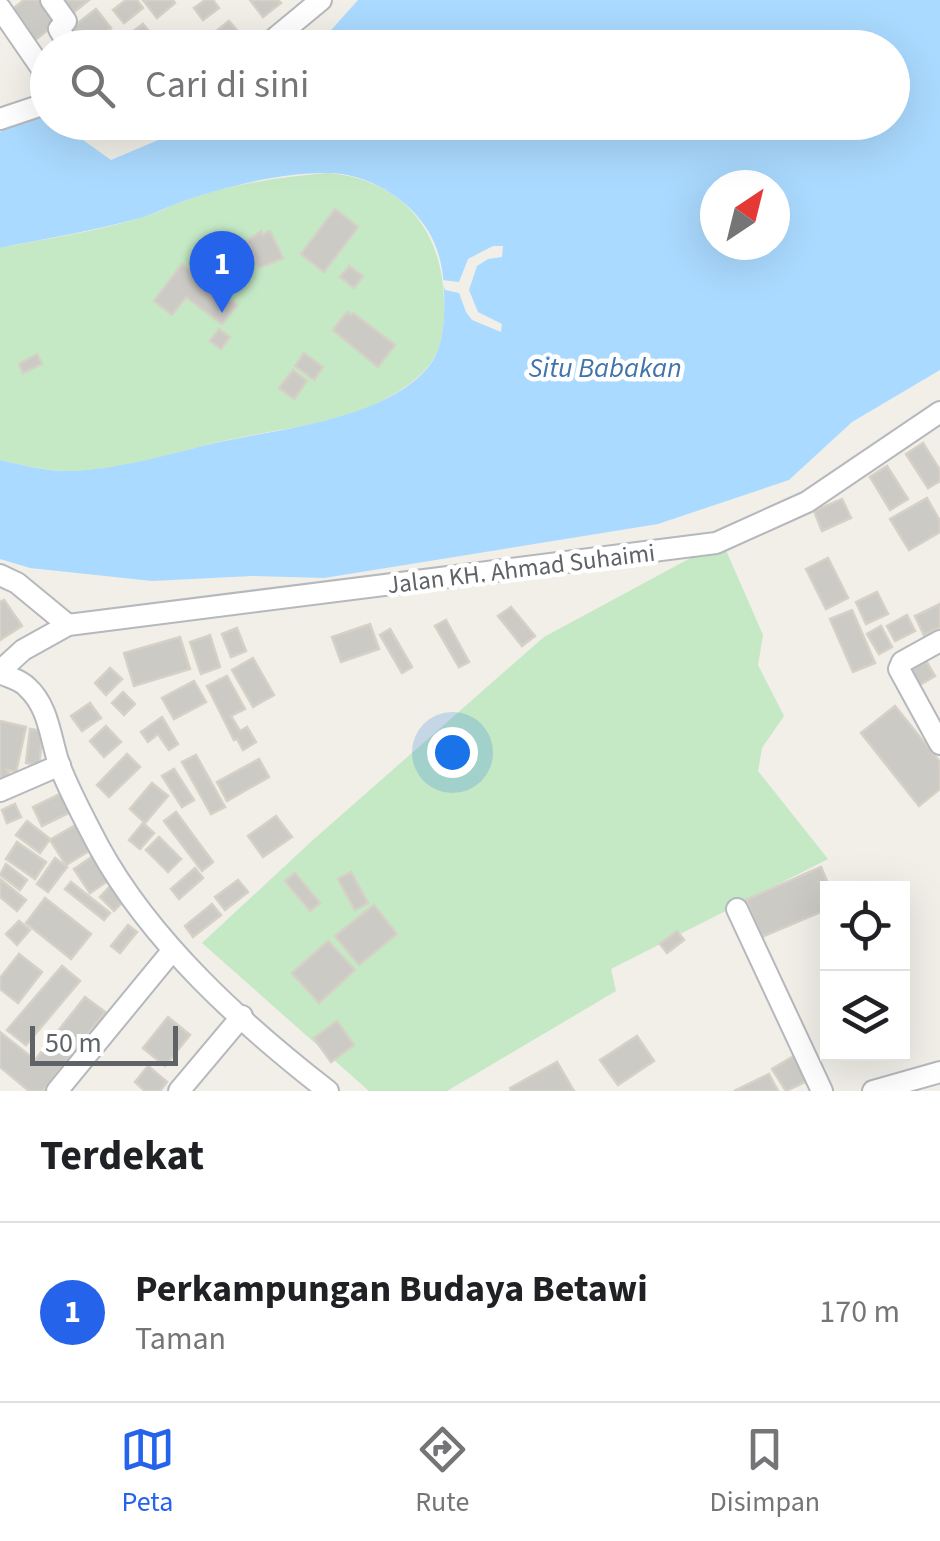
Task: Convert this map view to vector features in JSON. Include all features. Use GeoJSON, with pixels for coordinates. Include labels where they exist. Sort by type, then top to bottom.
{"type":"FeatureCollection","features":[{"type":"Feature","properties":{"kind":"street"},"geometry":{"type":"LineString","coordinates":[[52,0],[66,21],[60,30]]}},
{"type":"Feature","properties":{"kind":"street"},"geometry":{"type":"LineString","coordinates":[[285,30],[321,0]]}},
{"type":"Feature","properties":{"kind":"street"},"geometry":{"type":"LineString","coordinates":[[0,8],[30,52]]}},
{"type":"Feature","properties":{"kind":"street"},"geometry":{"type":"LineString","coordinates":[[0,119],[30,109]]}},
{"type":"Feature","properties":{"kind":"street","name":"Jalan KH. Ahmad Suhaimi"},"geometry":{"type":"LineString","coordinates":[[68,625],[716,543],[807,502],[940,412]]}},
{"type":"Feature","properties":{"kind":"street"},"geometry":{"type":"LineString","coordinates":[[0,576],[18,583],[68,625],[22,650],[0,672],[26,685],[46,713],[60,765],[100,849],[164,958],[328,1091]]}},
{"type":"Feature","properties":{"kind":"street"},"geometry":{"type":"LineString","coordinates":[[940,641],[902,662],[899,669],[940,744]]}},
{"type":"Feature","properties":{"kind":"street"},"geometry":{"type":"LineString","coordinates":[[0,791],[60,765]]}},
{"type":"Feature","properties":{"kind":"street"},"geometry":{"type":"LineString","coordinates":[[737,909],[821,1088]]}},
{"type":"Feature","properties":{"kind":"street"},"geometry":{"type":"LineString","coordinates":[[57,1091],[164,958]]}},
{"type":"Feature","properties":{"kind":"street"},"geometry":{"type":"LineString","coordinates":[[179,1091],[237,1021]]}},
{"type":"Feature","properties":{"kind":"street"},"geometry":{"type":"LineString","coordinates":[[874,1091],[940,1072]]}},
{"type":"Feature","properties":{"kind":"green space"},"geometry":{"type":"Polygon","coordinates":[[[329,173],[381,188],[418,218],[430,238],[443,287],[443,324],[435,356],[419,376],[373,405],[347,415],[140,462],[68,471],[0,460],[0,248],[125,222],[238,185],[329,173]]]}},
{"type":"Feature","properties":{"kind":"green space"},"geometry":{"type":"Polygon","coordinates":[[[722,541],[763,635],[758,665],[784,716],[762,748],[758,771],[828,859],[611,969],[616,991],[447,1091],[369,1091],[202,943],[544,637],[722,541]]]}},
{"type":"Feature","properties":{"kind":"water","name":"Situ Babakan"},"geometry":{"type":"Polygon","coordinates":[[[358,0],[940,0],[940,370],[852,422],[789,480],[658,524],[324,578],[252,576],[152,581],[30,568],[0,559],[0,460],[58,471],[105,468],[351,413],[401,391],[421,375],[436,355],[443,323],[442,271],[429,232],[394,195],[346,175],[313,173],[259,180],[123,223],[0,248],[0,132],[30,116],[30,140],[83,140],[111,160],[158,140],[910,140],[910,30],[331,30],[358,0]]]}},
{"type":"Feature","properties":{"kind":"pier"},"geometry":{"type":"Polygon","coordinates":[[[493,246],[503,246],[502,257],[477,266],[469,290],[478,312],[502,324],[501,332],[472,320],[459,293],[445,290],[442,280],[459,282],[468,259],[493,246]]]}},
{"type":"Feature","properties":{"kind":"building"},"geometry":{"type":"Polygon","coordinates":[[[24,0],[45,0],[60,20],[48,30],[30,30],[30,36],[10,11],[24,0]]]}},
{"type":"Feature","properties":{"kind":"building"},"geometry":{"type":"Polygon","coordinates":[[[54,0],[89,0],[68,17],[54,0]]]}},
{"type":"Feature","properties":{"kind":"building"},"geometry":{"type":"Polygon","coordinates":[[[126,0],[137,0],[143,8],[124,23],[113,10],[126,0]]]}},
{"type":"Feature","properties":{"kind":"building"},"geometry":{"type":"Polygon","coordinates":[[[143,0],[173,0],[175,3],[157,18],[143,0]]]}},
{"type":"Feature","properties":{"kind":"building"},"geometry":{"type":"Polygon","coordinates":[[[205,0],[213,0],[219,8],[203,20],[194,8],[205,0]]]}},
{"type":"Feature","properties":{"kind":"building"},"geometry":{"type":"Polygon","coordinates":[[[250,0],[278,0],[281,3],[263,17],[250,0]]]}},
{"type":"Feature","properties":{"kind":"building"},"geometry":{"type":"Polygon","coordinates":[[[96,9],[111,28],[108,30],[69,30],[96,9]]]}},
{"type":"Feature","properties":{"kind":"building"},"geometry":{"type":"Polygon","coordinates":[[[229,21],[237,30],[218,30],[229,21]]]}},
{"type":"Feature","properties":{"kind":"building"},"geometry":{"type":"Polygon","coordinates":[[[335,209],[358,227],[324,272],[301,254],[335,209]]]}},
{"type":"Feature","properties":{"kind":"building"},"geometry":{"type":"Polygon","coordinates":[[[261,231],[262,235],[270,231],[283,258],[259,268],[247,241],[261,231]]]}},
{"type":"Feature","properties":{"kind":"building"},"geometry":{"type":"Polygon","coordinates":[[[182,264],[237,305],[222,324],[186,297],[172,315],[154,301],[182,264]]]}},
{"type":"Feature","properties":{"kind":"building"},"geometry":{"type":"Polygon","coordinates":[[[349,266],[363,276],[354,288],[340,277],[349,266]]]}},
{"type":"Feature","properties":{"kind":"building"},"geometry":{"type":"Polygon","coordinates":[[[347,312],[395,345],[378,367],[333,330],[347,312]]]}},
{"type":"Feature","properties":{"kind":"building"},"geometry":{"type":"Polygon","coordinates":[[[219,329],[230,337],[221,349],[210,341],[219,329]]]}},
{"type":"Feature","properties":{"kind":"building"},"geometry":{"type":"Polygon","coordinates":[[[304,353],[323,367],[314,380],[295,366],[304,353]]]}},
{"type":"Feature","properties":{"kind":"building"},"geometry":{"type":"Polygon","coordinates":[[[37,354],[42,364],[23,373],[19,364],[37,354]]]}},
{"type":"Feature","properties":{"kind":"building"},"geometry":{"type":"Polygon","coordinates":[[[293,370],[307,381],[294,399],[279,388],[293,370]]]}},
{"type":"Feature","properties":{"kind":"building"},"geometry":{"type":"Polygon","coordinates":[[[923,443],[940,470],[940,481],[928,488],[906,454],[923,443]]]}},
{"type":"Feature","properties":{"kind":"building"},"geometry":{"type":"Polygon","coordinates":[[[887,466],[908,499],[890,510],[870,477],[887,466]]]}},
{"type":"Feature","properties":{"kind":"building"},"geometry":{"type":"Polygon","coordinates":[[[927,498],[940,521],[940,532],[909,550],[890,519],[927,498]]]}},
{"type":"Feature","properties":{"kind":"building"},"geometry":{"type":"Polygon","coordinates":[[[842,499],[851,518],[822,531],[814,511],[842,499]]]}},
{"type":"Feature","properties":{"kind":"building"},"geometry":{"type":"Polygon","coordinates":[[[828,558],[848,598],[826,609],[806,569],[828,558]]]}},
{"type":"Feature","properties":{"kind":"building"},"geometry":{"type":"Polygon","coordinates":[[[877,592],[888,614],[866,624],[856,602],[877,592]]]}},
{"type":"Feature","properties":{"kind":"building"},"geometry":{"type":"Polygon","coordinates":[[[4,600],[22,626],[0,640],[0,602],[4,600]]]}},
{"type":"Feature","properties":{"kind":"building"},"geometry":{"type":"Polygon","coordinates":[[[940,604],[940,627],[924,635],[915,616],[940,604]]]}},
{"type":"Feature","properties":{"kind":"building"},"geometry":{"type":"Polygon","coordinates":[[[511,607],[535,636],[522,646],[498,616],[511,607]]]}},
{"type":"Feature","properties":{"kind":"building"},"geometry":{"type":"Polygon","coordinates":[[[852,610],[875,663],[853,672],[830,619],[852,610]]]}},
{"type":"Feature","properties":{"kind":"building"},"geometry":{"type":"Polygon","coordinates":[[[907,615],[915,631],[895,641],[887,626],[907,615]]]}},
{"type":"Feature","properties":{"kind":"building"},"geometry":{"type":"Polygon","coordinates":[[[446,620],[469,662],[459,667],[435,626],[446,620]]]}},
{"type":"Feature","properties":{"kind":"building"},"geometry":{"type":"Polygon","coordinates":[[[370,624],[379,649],[341,662],[332,637],[370,624]]]}},
{"type":"Feature","properties":{"kind":"building"},"geometry":{"type":"Polygon","coordinates":[[[881,626],[892,647],[879,654],[867,634],[881,626]]]}},
{"type":"Feature","properties":{"kind":"building"},"geometry":{"type":"Polygon","coordinates":[[[237,628],[246,651],[231,657],[222,634],[237,628]]]}},
{"type":"Feature","properties":{"kind":"building"},"geometry":{"type":"Polygon","coordinates":[[[390,629],[412,667],[402,673],[380,635],[390,629]]]}},
{"type":"Feature","properties":{"kind":"building"},"geometry":{"type":"Polygon","coordinates":[[[210,635],[220,667],[201,674],[190,642],[210,635]]]}},
{"type":"Feature","properties":{"kind":"building"},"geometry":{"type":"Polygon","coordinates":[[[180,637],[190,669],[134,686],[124,653],[180,637]]]}},
{"type":"Feature","properties":{"kind":"building"},"geometry":{"type":"Polygon","coordinates":[[[253,658],[274,695],[253,707],[232,670],[253,658]]]}},
{"type":"Feature","properties":{"kind":"building"},"geometry":{"type":"Polygon","coordinates":[[[925,659],[935,676],[916,687],[906,671],[925,659]]]}},
{"type":"Feature","properties":{"kind":"building"},"geometry":{"type":"Polygon","coordinates":[[[110,668],[122,679],[106,695],[95,683],[110,668]]]}},
{"type":"Feature","properties":{"kind":"building"},"geometry":{"type":"Polygon","coordinates":[[[227,676],[245,709],[231,716],[240,731],[247,727],[256,742],[243,750],[207,686],[227,676]]]}},
{"type":"Feature","properties":{"kind":"building"},"geometry":{"type":"Polygon","coordinates":[[[194,681],[206,702],[174,719],[162,698],[194,681]]]}},
{"type":"Feature","properties":{"kind":"building"},"geometry":{"type":"Polygon","coordinates":[[[123,692],[135,704],[124,715],[112,703],[123,692]]]}},
{"type":"Feature","properties":{"kind":"building"},"geometry":{"type":"Polygon","coordinates":[[[90,703],[101,718],[82,731],[71,716],[90,703]]]}},
{"type":"Feature","properties":{"kind":"building"},"geometry":{"type":"Polygon","coordinates":[[[895,706],[940,762],[940,789],[919,806],[861,733],[895,706]]]}},
{"type":"Feature","properties":{"kind":"building"},"geometry":{"type":"Polygon","coordinates":[[[162,717],[178,744],[169,750],[158,734],[148,742],[141,732],[162,717]]]}},
{"type":"Feature","properties":{"kind":"building"},"geometry":{"type":"Polygon","coordinates":[[[0,721],[26,727],[16,772],[7,770],[11,776],[0,782],[0,721]]]}},
{"type":"Feature","properties":{"kind":"building"},"geometry":{"type":"Polygon","coordinates":[[[106,726],[121,742],[104,757],[90,741],[106,726]]]}},
{"type":"Feature","properties":{"kind":"building"},"geometry":{"type":"Polygon","coordinates":[[[30,729],[43,731],[39,765],[26,763],[30,729]]]}},
{"type":"Feature","properties":{"kind":"building"},"geometry":{"type":"Polygon","coordinates":[[[127,754],[140,767],[109,797],[97,785],[127,754]]]}},
{"type":"Feature","properties":{"kind":"building"},"geometry":{"type":"Polygon","coordinates":[[[196,755],[225,807],[211,814],[182,762],[196,755]]]}},
{"type":"Feature","properties":{"kind":"building"},"geometry":{"type":"Polygon","coordinates":[[[259,759],[269,777],[227,801],[217,782],[259,759]]]}},
{"type":"Feature","properties":{"kind":"building"},"geometry":{"type":"Polygon","coordinates":[[[174,769],[194,800],[182,807],[162,776],[174,769]]]}},
{"type":"Feature","properties":{"kind":"building"},"geometry":{"type":"Polygon","coordinates":[[[152,783],[168,796],[145,823],[130,809],[152,783]]]}},
{"type":"Feature","properties":{"kind":"building"},"geometry":{"type":"Polygon","coordinates":[[[64,792],[73,811],[42,826],[33,807],[64,792]]]}},
{"type":"Feature","properties":{"kind":"building"},"geometry":{"type":"Polygon","coordinates":[[[15,804],[21,817],[7,823],[2,810],[15,804]]]}},
{"type":"Feature","properties":{"kind":"building"},"geometry":{"type":"Polygon","coordinates":[[[176,812],[213,862],[202,871],[164,821],[176,812]]]}},
{"type":"Feature","properties":{"kind":"building"},"geometry":{"type":"Polygon","coordinates":[[[276,816],[292,837],[263,857],[248,836],[276,816]]]}},
{"type":"Feature","properties":{"kind":"building"},"geometry":{"type":"Polygon","coordinates":[[[27,821],[50,839],[40,853],[16,835],[27,821]]]}},
{"type":"Feature","properties":{"kind":"building"},"geometry":{"type":"Polygon","coordinates":[[[79,823],[95,847],[66,865],[50,840],[79,823]]]}},
{"type":"Feature","properties":{"kind":"building"},"geometry":{"type":"Polygon","coordinates":[[[143,823],[154,833],[140,849],[129,840],[143,823]]]}},
{"type":"Feature","properties":{"kind":"building"},"geometry":{"type":"Polygon","coordinates":[[[159,837],[181,859],[168,872],[146,850],[159,837]]]}},
{"type":"Feature","properties":{"kind":"building"},"geometry":{"type":"Polygon","coordinates":[[[17,842],[46,862],[35,879],[6,859],[17,842]]]}},
{"type":"Feature","properties":{"kind":"building"},"geometry":{"type":"Polygon","coordinates":[[[96,854],[112,878],[90,893],[74,869],[96,854]]]}},
{"type":"Feature","properties":{"kind":"building"},"geometry":{"type":"Polygon","coordinates":[[[55,858],[67,867],[48,892],[37,884],[55,858]]]}},
{"type":"Feature","properties":{"kind":"building"},"geometry":{"type":"Polygon","coordinates":[[[6,864],[27,880],[20,890],[0,875],[6,864]]]}},
{"type":"Feature","properties":{"kind":"building"},"geometry":{"type":"Polygon","coordinates":[[[821,867],[827,881],[820,881],[820,912],[762,937],[746,900],[821,867]]]}},
{"type":"Feature","properties":{"kind":"building"},"geometry":{"type":"Polygon","coordinates":[[[195,868],[203,878],[179,899],[171,889],[195,868]]]}},
{"type":"Feature","properties":{"kind":"building"},"geometry":{"type":"Polygon","coordinates":[[[351,872],[368,903],[355,910],[338,879],[351,872]]]}},
{"type":"Feature","properties":{"kind":"building"},"geometry":{"type":"Polygon","coordinates":[[[295,873],[320,903],[310,911],[285,881],[295,873]]]}},
{"type":"Feature","properties":{"kind":"building"},"geometry":{"type":"Polygon","coordinates":[[[0,879],[26,900],[17,911],[0,897],[0,879]]]}},
{"type":"Feature","properties":{"kind":"building"},"geometry":{"type":"Polygon","coordinates":[[[238,880],[248,892],[225,910],[215,897],[238,880]]]}},
{"type":"Feature","properties":{"kind":"building"},"geometry":{"type":"Polygon","coordinates":[[[71,882],[110,913],[104,920],[65,889],[71,882]]]}},
{"type":"Feature","properties":{"kind":"building"},"geometry":{"type":"Polygon","coordinates":[[[113,883],[127,897],[114,911],[100,897],[113,883]]]}},
{"type":"Feature","properties":{"kind":"building"},"geometry":{"type":"Polygon","coordinates":[[[45,898],[91,934],[71,959],[26,923],[45,898]]]}},
{"type":"Feature","properties":{"kind":"building"},"geometry":{"type":"Polygon","coordinates":[[[212,904],[221,915],[193,937],[185,926],[212,904]]]}},
{"type":"Feature","properties":{"kind":"building"},"geometry":{"type":"Polygon","coordinates":[[[374,905],[397,934],[359,965],[335,936],[374,905]]]}},
{"type":"Feature","properties":{"kind":"building"},"geometry":{"type":"Polygon","coordinates":[[[19,921],[30,930],[17,945],[6,934],[19,921]]]}},
{"type":"Feature","properties":{"kind":"building"},"geometry":{"type":"Polygon","coordinates":[[[128,925],[137,932],[120,953],[111,946],[128,925]]]}},
{"type":"Feature","properties":{"kind":"building"},"geometry":{"type":"Polygon","coordinates":[[[677,931],[684,940],[667,953],[660,944],[677,931]]]}},
{"type":"Feature","properties":{"kind":"building"},"geometry":{"type":"Polygon","coordinates":[[[328,941],[355,970],[319,1003],[292,973],[328,941]]]}},
{"type":"Feature","properties":{"kind":"building"},"geometry":{"type":"Polygon","coordinates":[[[19,954],[42,972],[18,1003],[0,989],[0,978],[19,954]]]}},
{"type":"Feature","properties":{"kind":"building"},"geometry":{"type":"Polygon","coordinates":[[[62,966],[80,981],[26,1045],[7,1030],[62,966]]]}},
{"type":"Feature","properties":{"kind":"building"},"geometry":{"type":"Polygon","coordinates":[[[85,997],[105,1012],[43,1091],[29,1091],[0,1067],[0,1032],[35,1060],[85,997]]]}},
{"type":"Feature","properties":{"kind":"building"},"geometry":{"type":"Polygon","coordinates":[[[168,1017],[190,1035],[165,1066],[143,1048],[168,1017]]]}},
{"type":"Feature","properties":{"kind":"building"},"geometry":{"type":"Polygon","coordinates":[[[337,1021],[354,1045],[331,1062],[314,1038],[337,1021]]]}},
{"type":"Feature","properties":{"kind":"building"},"geometry":{"type":"Polygon","coordinates":[[[637,1036],[654,1061],[618,1085],[600,1060],[637,1036]]]}},
{"type":"Feature","properties":{"kind":"building"},"geometry":{"type":"Polygon","coordinates":[[[794,1056],[809,1080],[786,1091],[772,1069],[794,1056]]]}},
{"type":"Feature","properties":{"kind":"building"},"geometry":{"type":"Polygon","coordinates":[[[557,1062],[574,1091],[511,1091],[510,1088],[557,1062]]]}},
{"type":"Feature","properties":{"kind":"building"},"geometry":{"type":"Polygon","coordinates":[[[148,1066],[167,1082],[160,1091],[145,1091],[135,1082],[148,1066]]]}},
{"type":"Feature","properties":{"kind":"building"},"geometry":{"type":"Polygon","coordinates":[[[769,1074],[778,1091],[734,1091],[769,1074]]]}},
{"type":"Feature","properties":{"kind":"place","name":"Perkampungan Budaya Betawi"},"geometry":{"type":"Point","coordinates":[222,313]}}]}
